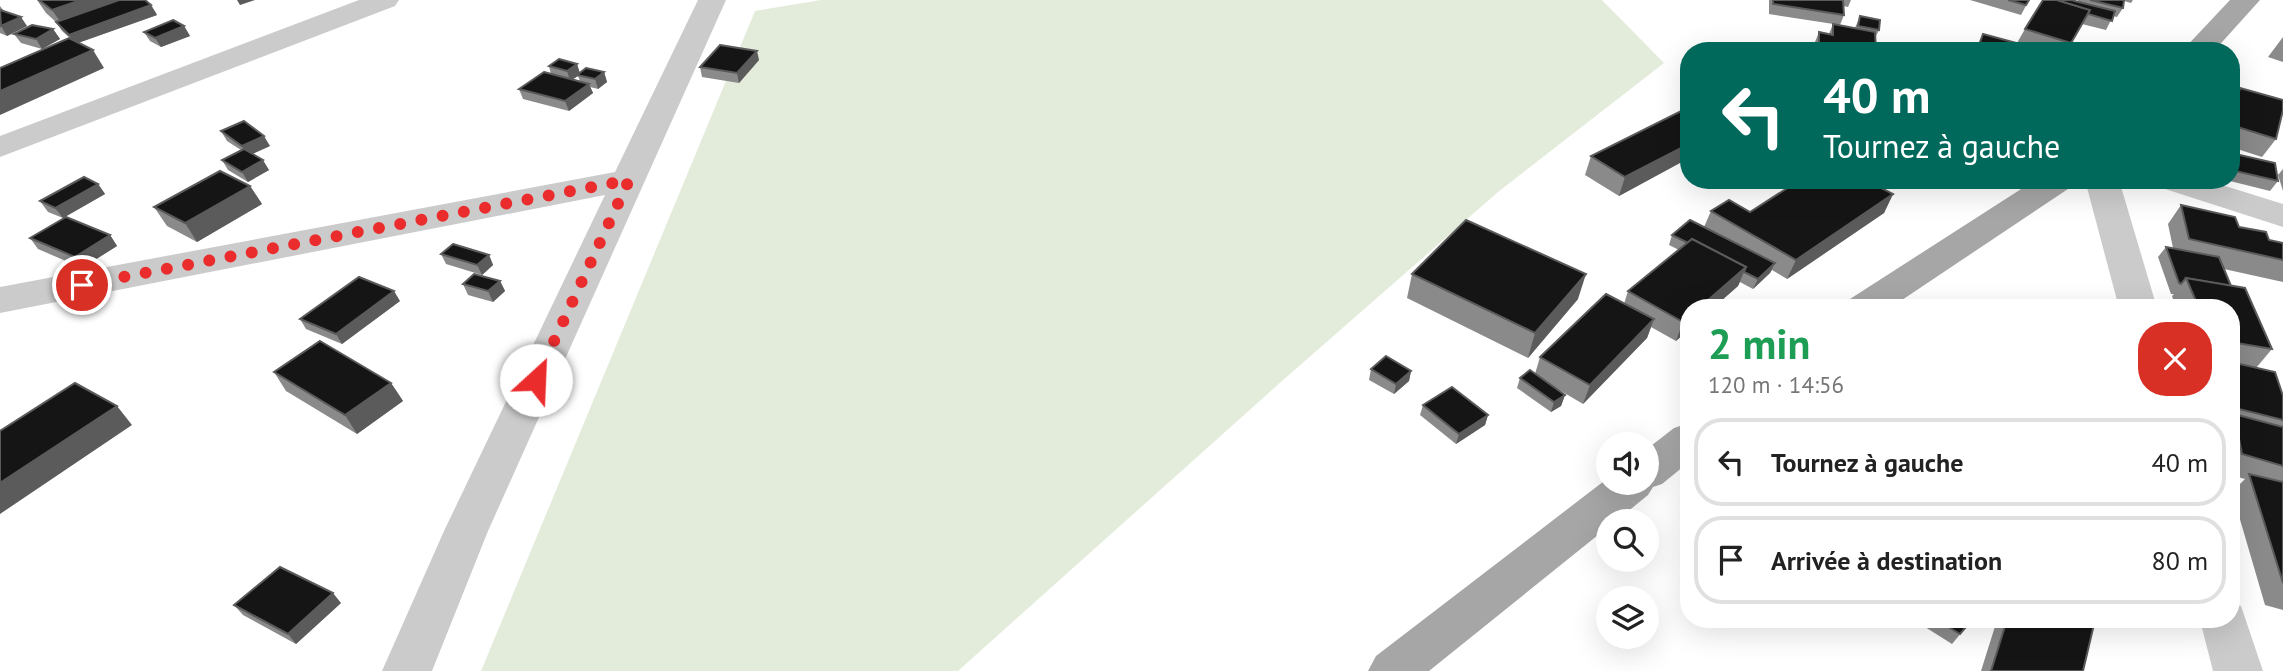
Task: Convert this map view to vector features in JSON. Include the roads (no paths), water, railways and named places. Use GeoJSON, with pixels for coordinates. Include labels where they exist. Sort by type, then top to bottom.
{"type":"FeatureCollection","features":[{"type":"Feature","properties":{"kind":"main road"},"geometry":{"type":"LineString","coordinates":[[2206,42],[2246,0]]}},
{"type":"Feature","properties":{"kind":"main road"},"geometry":{"type":"LineString","coordinates":[[1877,299],[2045,189]]}},
{"type":"Feature","properties":{"kind":"main road"},"geometry":{"type":"LineString","coordinates":[[1659,463],[1680,446]]}},
{"type":"Feature","properties":{"kind":"main road"},"geometry":{"type":"LineString","coordinates":[[1393,671],[1618,495]]}},
{"type":"Feature","properties":{"kind":"street"},"geometry":{"type":"LineString","coordinates":[[0,147],[385,0]]}},
{"type":"Feature","properties":{"kind":"street"},"geometry":{"type":"LineString","coordinates":[[407,671],[466,531],[712,0]]}},
{"type":"Feature","properties":{"kind":"street"},"geometry":{"type":"LineString","coordinates":[[0,300],[629,180]]}},
{"type":"Feature","properties":{"kind":"street"},"geometry":{"type":"LineString","coordinates":[[2105,189],[2135,299]]}},
{"type":"Feature","properties":{"kind":"street"},"geometry":{"type":"LineString","coordinates":[[2199,189],[2283,216]]}},
{"type":"Feature","properties":{"kind":"street"},"geometry":{"type":"LineString","coordinates":[[2226,628],[2238,671]]}}]}
